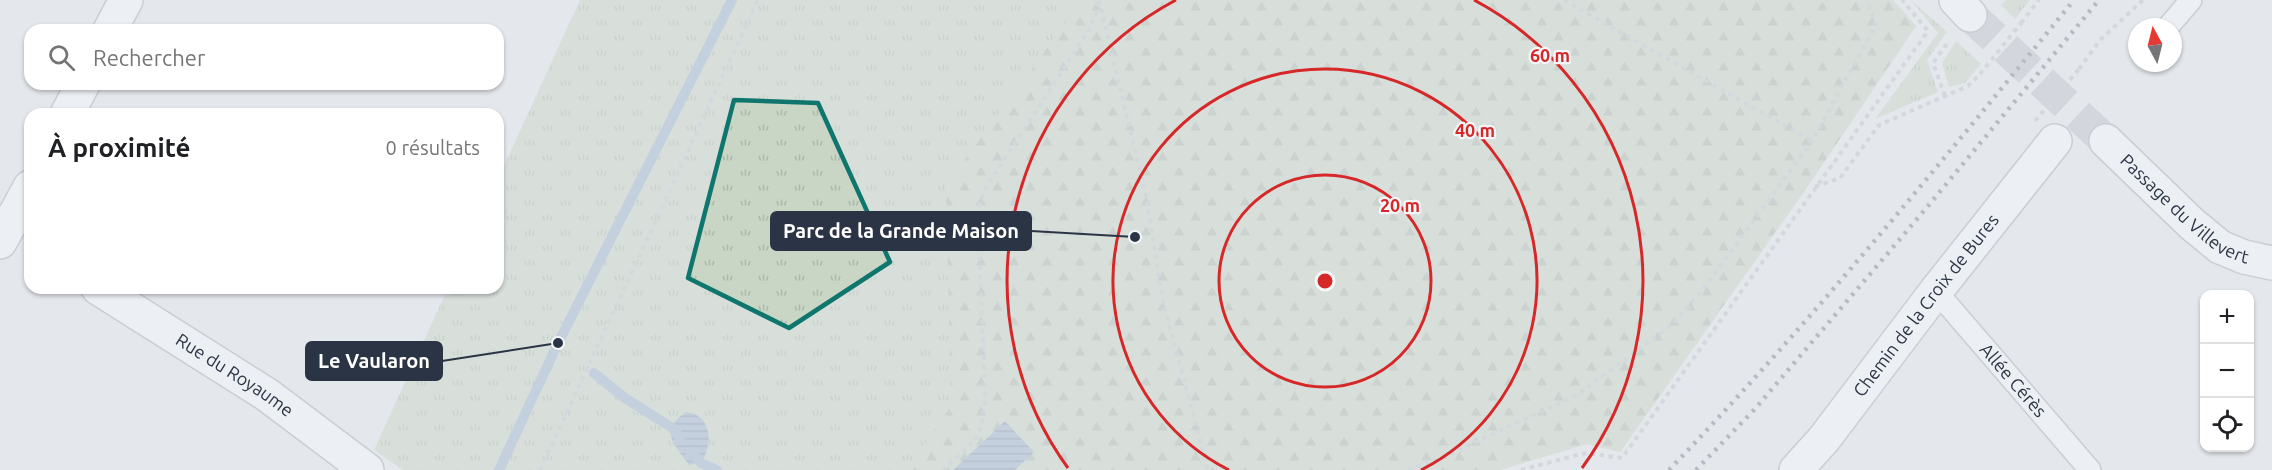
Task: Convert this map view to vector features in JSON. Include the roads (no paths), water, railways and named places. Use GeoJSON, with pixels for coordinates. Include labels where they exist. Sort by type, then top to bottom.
{"type":"FeatureCollection","features":[{"type":"Feature","properties":{"kind":"street"},"geometry":{"type":"LineString","coordinates":[[113,24],[126,0]]}},
{"type":"Feature","properties":{"kind":"street"},"geometry":{"type":"LineString","coordinates":[[70,108],[79,90]]}},
{"type":"Feature","properties":{"kind":"street","name":"Chemin de la Croix de Bures"},"geometry":{"type":"LineString","coordinates":[[1796,470],[1824,439],[1936,291],[2045,131]]}},
{"type":"Feature","properties":{"kind":"street","name":"Passage du Villevert"},"geometry":{"type":"LineString","coordinates":[[2106,141],[2192,224],[2220,247],[2244,257],[2272,263]]}},
{"type":"Feature","properties":{"kind":"street"},"geometry":{"type":"LineString","coordinates":[[12,239],[24,204]]}},
{"type":"Feature","properties":{"kind":"street","name":"Rue du Royaume"},"geometry":{"type":"LineString","coordinates":[[108,294],[266,394],[367,470]]}},
{"type":"Feature","properties":{"kind":"lane"},"geometry":{"type":"LineString","coordinates":[[2176,18],[2191,0]]}},
{"type":"Feature","properties":{"kind":"lane","name":"Allée Cérès"},"geometry":{"type":"LineString","coordinates":[[1936,291],[2090,470]]}},
{"type":"Feature","properties":{"kind":"water"},"geometry":{"type":"Polygon","coordinates":[[[686,412],[695,414],[706,425],[708,448],[701,463],[689,465],[671,438],[673,425],[686,412]]]}},
{"type":"Feature","properties":{"kind":"water"},"geometry":{"type":"Polygon","coordinates":[[[1005,421],[1034,452],[1015,470],[953,470],[1005,421]]]}},
{"type":"Feature","properties":{"kind":"waterway"},"geometry":{"type":"LineString","coordinates":[[499,470],[558,343],[732,0]]}},
{"type":"Feature","properties":{"kind":"waterway"},"geometry":{"type":"LineString","coordinates":[[594,373],[625,398],[671,427],[680,437]]}},
{"type":"Feature","properties":{"kind":"waterway"},"geometry":{"type":"LineString","coordinates":[[691,452],[701,463],[717,470]]}},
{"type":"Feature","properties":{"kind":"tunnel"},"geometry":{"type":"LineString","coordinates":[[1970,15],[2106,141]]}},
{"type":"Feature","properties":{"kind":"railway"},"geometry":{"type":"LineString","coordinates":[[1669,470],[1825,298],[1926,180],[2074,0]]}},
{"type":"Feature","properties":{"kind":"railway"},"geometry":{"type":"LineString","coordinates":[[1696,470],[1754,410],[1923,212],[2099,0]]}},
{"type":"Feature","properties":{"kind":"place","name":"Parc de la Grande Maison"},"geometry":{"type":"Point","coordinates":[1135,237]}},
{"type":"Feature","properties":{"kind":"place","name":"Le Vaularon"},"geometry":{"type":"Point","coordinates":[558,343]}}]}
